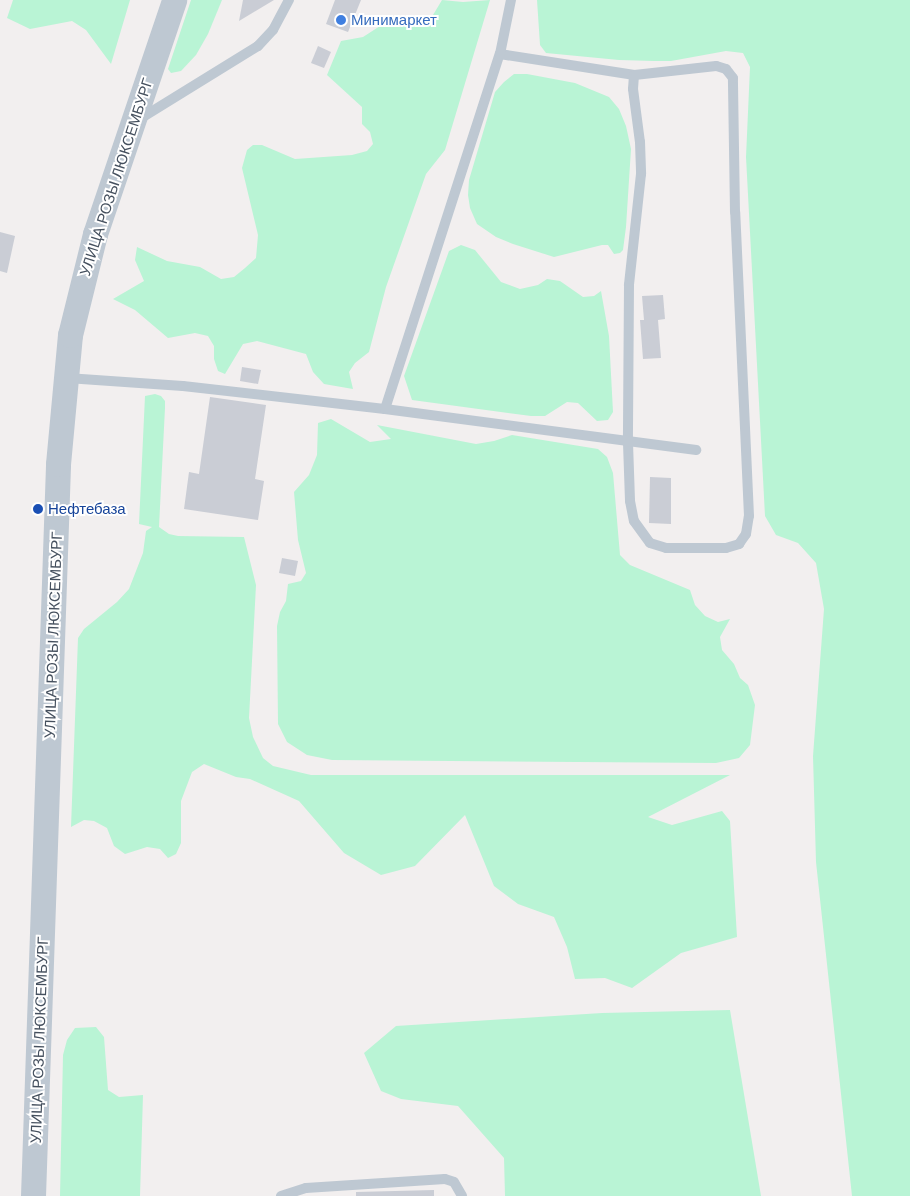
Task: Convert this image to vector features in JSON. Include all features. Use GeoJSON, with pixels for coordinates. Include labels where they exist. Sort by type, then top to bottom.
{"type":"FeatureCollection","features":[{"type":"Feature","properties":{"kind":"street","name":"УЛИЦА РОЗЫ ЛЮКСЕМБУРГ"},"geometry":{"type":"LineString","coordinates":[[33,1196],[58,464],[70,335],[85,268],[174,0]]}},
{"type":"Feature","properties":{"kind":"lane"},"geometry":{"type":"LineString","coordinates":[[133,123],[258,46],[273,30],[288,0]]}},
{"type":"Feature","properties":{"kind":"lane"},"geometry":{"type":"LineString","coordinates":[[385,409],[500,54],[512,0]]}},
{"type":"Feature","properties":{"kind":"lane"},"geometry":{"type":"LineString","coordinates":[[500,54],[634,75],[716,66],[726,69],[733,78],[734,212],[749,516],[746,534],[739,544],[726,548],[666,548],[650,544],[634,522],[630,501],[628,442],[629,285],[641,174],[640,142],[633,89],[634,75]]}},
{"type":"Feature","properties":{"kind":"lane"},"geometry":{"type":"LineString","coordinates":[[66,378],[183,386],[385,409],[696,450]]}},
{"type":"Feature","properties":{"kind":"lane"},"geometry":{"type":"LineString","coordinates":[[281,1196],[306,1188],[445,1179],[454,1182],[462,1196]]}},
{"type":"Feature","properties":{"kind":"green space"},"geometry":{"type":"Polygon","coordinates":[[[13,0],[130,0],[111,64],[86,30],[72,21],[30,29],[7,18],[13,0]]]}},
{"type":"Feature","properties":{"kind":"green space"},"geometry":{"type":"Polygon","coordinates":[[[191,0],[222,0],[208,34],[196,55],[181,71],[171,73],[168,69],[191,0]]]}},
{"type":"Feature","properties":{"kind":"green space"},"geometry":{"type":"Polygon","coordinates":[[[442,0],[463,2],[490,0],[445,150],[426,174],[386,287],[369,352],[355,363],[349,372],[353,389],[324,384],[313,372],[306,354],[257,341],[243,344],[225,374],[218,371],[214,359],[214,346],[208,336],[195,333],[168,338],[135,310],[113,299],[144,281],[135,260],[137,247],[167,261],[200,267],[221,279],[234,277],[245,268],[256,258],[258,235],[242,168],[247,150],[253,145],[262,145],[295,159],[352,155],[367,151],[373,144],[370,132],[362,124],[362,107],[327,75],[341,41],[363,37],[391,19],[414,23],[430,20],[442,0]]]}},
{"type":"Feature","properties":{"kind":"green space"},"geometry":{"type":"Polygon","coordinates":[[[537,0],[910,0],[910,1196],[852,1196],[816,862],[813,756],[824,609],[816,563],[798,543],[776,535],[765,516],[746,157],[750,67],[743,53],[726,51],[671,61],[619,60],[546,53],[540,45],[537,0]]]}},
{"type":"Feature","properties":{"kind":"green space"},"geometry":{"type":"Polygon","coordinates":[[[514,74],[527,74],[575,83],[609,97],[619,109],[626,126],[631,149],[626,227],[623,250],[620,253],[614,254],[608,245],[602,245],[554,257],[496,237],[477,224],[470,208],[468,195],[469,180],[495,92],[514,74]]]}},
{"type":"Feature","properties":{"kind":"green space"},"geometry":{"type":"Polygon","coordinates":[[[461,245],[475,250],[501,282],[520,289],[538,285],[547,279],[560,281],[583,297],[594,296],[601,291],[609,336],[613,412],[608,420],[597,421],[578,403],[567,402],[545,416],[531,416],[412,400],[404,376],[449,251],[461,245]]]}},
{"type":"Feature","properties":{"kind":"green space"},"geometry":{"type":"Polygon","coordinates":[[[155,394],[161,396],[165,401],[159,527],[169,534],[178,536],[244,537],[256,585],[249,718],[253,737],[263,758],[273,766],[311,775],[730,775],[648,817],[672,825],[722,811],[730,821],[737,937],[681,953],[632,988],[605,978],[575,979],[567,947],[554,917],[518,904],[494,886],[465,815],[415,866],[381,875],[344,853],[299,801],[250,779],[236,777],[204,764],[192,772],[181,801],[181,843],[176,854],[168,858],[160,849],[147,847],[125,854],[114,846],[107,828],[94,821],[84,820],[71,827],[78,638],[84,629],[117,602],[129,589],[143,553],[146,531],[152,527],[139,524],[145,396],[155,394]]]}},
{"type":"Feature","properties":{"kind":"green space"},"geometry":{"type":"Polygon","coordinates":[[[331,419],[370,442],[391,439],[377,425],[476,444],[512,435],[598,449],[607,457],[613,473],[620,555],[630,565],[690,590],[695,605],[705,616],[718,622],[730,619],[720,637],[722,650],[734,664],[740,678],[748,685],[755,705],[750,745],[739,758],[716,763],[332,760],[307,755],[287,742],[278,724],[277,626],[280,612],[286,601],[288,584],[301,581],[306,573],[298,540],[294,492],[309,475],[317,455],[318,423],[331,419]]]}},
{"type":"Feature","properties":{"kind":"green space"},"geometry":{"type":"Polygon","coordinates":[[[730,1010],[761,1196],[505,1196],[504,1158],[458,1106],[401,1099],[381,1091],[364,1053],[396,1026],[602,1013],[730,1010]]]}},
{"type":"Feature","properties":{"kind":"green space"},"geometry":{"type":"Polygon","coordinates":[[[96,1027],[104,1037],[108,1090],[119,1097],[143,1095],[140,1196],[60,1196],[63,1055],[67,1040],[75,1028],[96,1027]]]}},
{"type":"Feature","properties":{"kind":"building"},"geometry":{"type":"Polygon","coordinates":[[[243,0],[274,0],[239,21],[243,0]]]}},
{"type":"Feature","properties":{"kind":"building"},"geometry":{"type":"Polygon","coordinates":[[[335,0],[361,0],[348,32],[326,24],[335,0]]]}},
{"type":"Feature","properties":{"kind":"building"},"geometry":{"type":"Polygon","coordinates":[[[318,46],[331,52],[324,68],[311,63],[318,46]]]}},
{"type":"Feature","properties":{"kind":"building"},"geometry":{"type":"Polygon","coordinates":[[[0,232],[15,236],[7,273],[0,271],[0,232]]]}},
{"type":"Feature","properties":{"kind":"building"},"geometry":{"type":"Polygon","coordinates":[[[663,295],[665,319],[658,320],[661,358],[643,359],[640,320],[644,320],[642,296],[663,295]]]}},
{"type":"Feature","properties":{"kind":"building"},"geometry":{"type":"Polygon","coordinates":[[[242,367],[261,370],[258,384],[240,381],[242,367]]]}},
{"type":"Feature","properties":{"kind":"building"},"geometry":{"type":"Polygon","coordinates":[[[210,397],[266,405],[255,479],[264,481],[258,520],[184,509],[189,472],[199,474],[210,397]]]}},
{"type":"Feature","properties":{"kind":"building"},"geometry":{"type":"Polygon","coordinates":[[[650,477],[671,478],[671,524],[649,523],[650,477]]]}},
{"type":"Feature","properties":{"kind":"building"},"geometry":{"type":"Polygon","coordinates":[[[282,558],[298,561],[295,576],[279,573],[282,558]]]}},
{"type":"Feature","properties":{"kind":"building"},"geometry":{"type":"Polygon","coordinates":[[[434,1190],[434,1196],[356,1196],[356,1192],[434,1190]]]}},
{"type":"Feature","properties":{"kind":"place","name":"Минимаркет"},"geometry":{"type":"Point","coordinates":[341,20]}},
{"type":"Feature","properties":{"kind":"place","name":"Нефтебаза"},"geometry":{"type":"Point","coordinates":[38,509]}}]}
